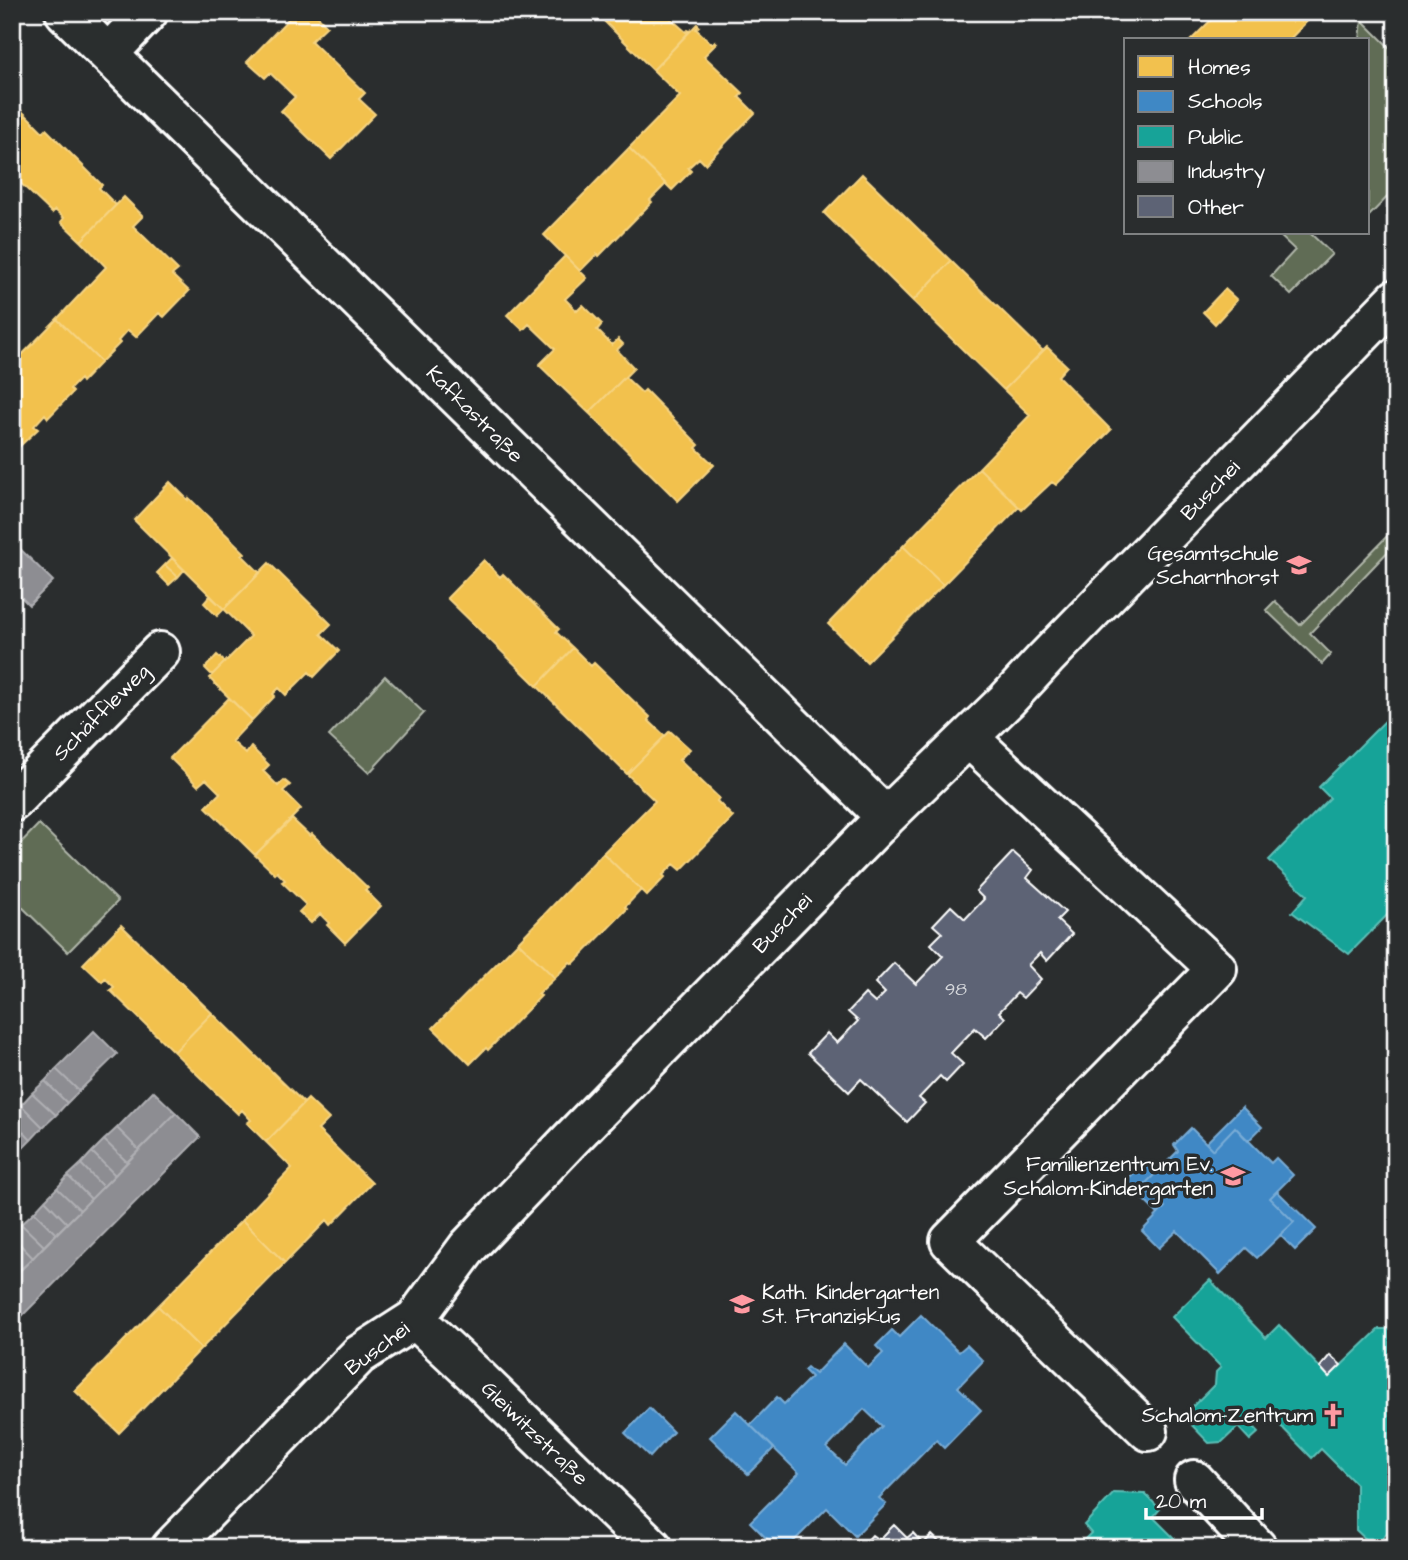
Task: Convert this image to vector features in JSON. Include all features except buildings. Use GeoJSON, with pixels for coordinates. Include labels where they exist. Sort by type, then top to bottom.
{"type":"FeatureCollection","features":[{"type":"Feature","properties":{"kind":"street","name":"Kafkastraße"},"geometry":{"type":"LineString","coordinates":[[65,12],[886,817]]}},
{"type":"Feature","properties":{"kind":"street"},"geometry":{"type":"LineString","coordinates":[[108,54],[148,12]]}},
{"type":"Feature","properties":{"kind":"street","name":"Buschei"},"geometry":{"type":"LineString","coordinates":[[171,1548],[359,1355],[415,1319],[468,1247],[579,1130],[886,817],[969,738],[1396,299]]}},
{"type":"Feature","properties":{"kind":"street","name":"Schäffleweg"},"geometry":{"type":"LineString","coordinates":[[12,802],[160,652]]}},
{"type":"Feature","properties":{"kind":"street"},"geometry":{"type":"LineString","coordinates":[[969,738],[1217,969],[950,1241],[1148,1431]]}},
{"type":"Feature","properties":{"kind":"street","name":"Gleiwitzstraße"},"geometry":{"type":"LineString","coordinates":[[415,1319],[653,1548]]}},
{"type":"Feature","properties":{"kind":"street"},"geometry":{"type":"LineString","coordinates":[[1194,1480],[1257,1548]]}},
{"type":"Feature","properties":{"kind":"green space"},"geometry":{"type":"Polygon","coordinates":[[[1362,20],[1396,54],[1396,188],[1370,215],[1370,38],[1360,38],[1362,20]]]}},
{"type":"Feature","properties":{"kind":"green space"},"geometry":{"type":"Polygon","coordinates":[[[1278,234],[1311,234],[1332,254],[1291,295],[1271,276],[1295,250],[1278,234]]]}},
{"type":"Feature","properties":{"kind":"green space"},"geometry":{"type":"Polygon","coordinates":[[[1396,527],[1396,543],[1310,633],[1331,654],[1322,664],[1266,610],[1275,601],[1300,625],[1396,527]]]}},
{"type":"Feature","properties":{"kind":"green space"},"geometry":{"type":"Polygon","coordinates":[[[385,676],[424,713],[369,773],[329,736],[385,676]]]}},
{"type":"Feature","properties":{"kind":"green space"},"geometry":{"type":"Polygon","coordinates":[[[39,824],[118,901],[68,952],[12,897],[12,852],[39,824]]]}},
{"type":"Feature","properties":{"kind":"place","name":"Gesamtschule Scharnhorst"},"geometry":{"type":"Point","coordinates":[1299,565]}},
{"type":"Feature","properties":{"kind":"place","name":"Familienzentrum Ev. Schalom-Kindergarten"},"geometry":{"type":"Point","coordinates":[1233,1176]}},
{"type":"Feature","properties":{"kind":"place","name":"Kath. Kindergarten St. Franziskus"},"geometry":{"type":"Point","coordinates":[742,1304]}},
{"type":"Feature","properties":{"kind":"place","name":"Schalom-Zentrum"},"geometry":{"type":"Point","coordinates":[1333,1415]}}]}
